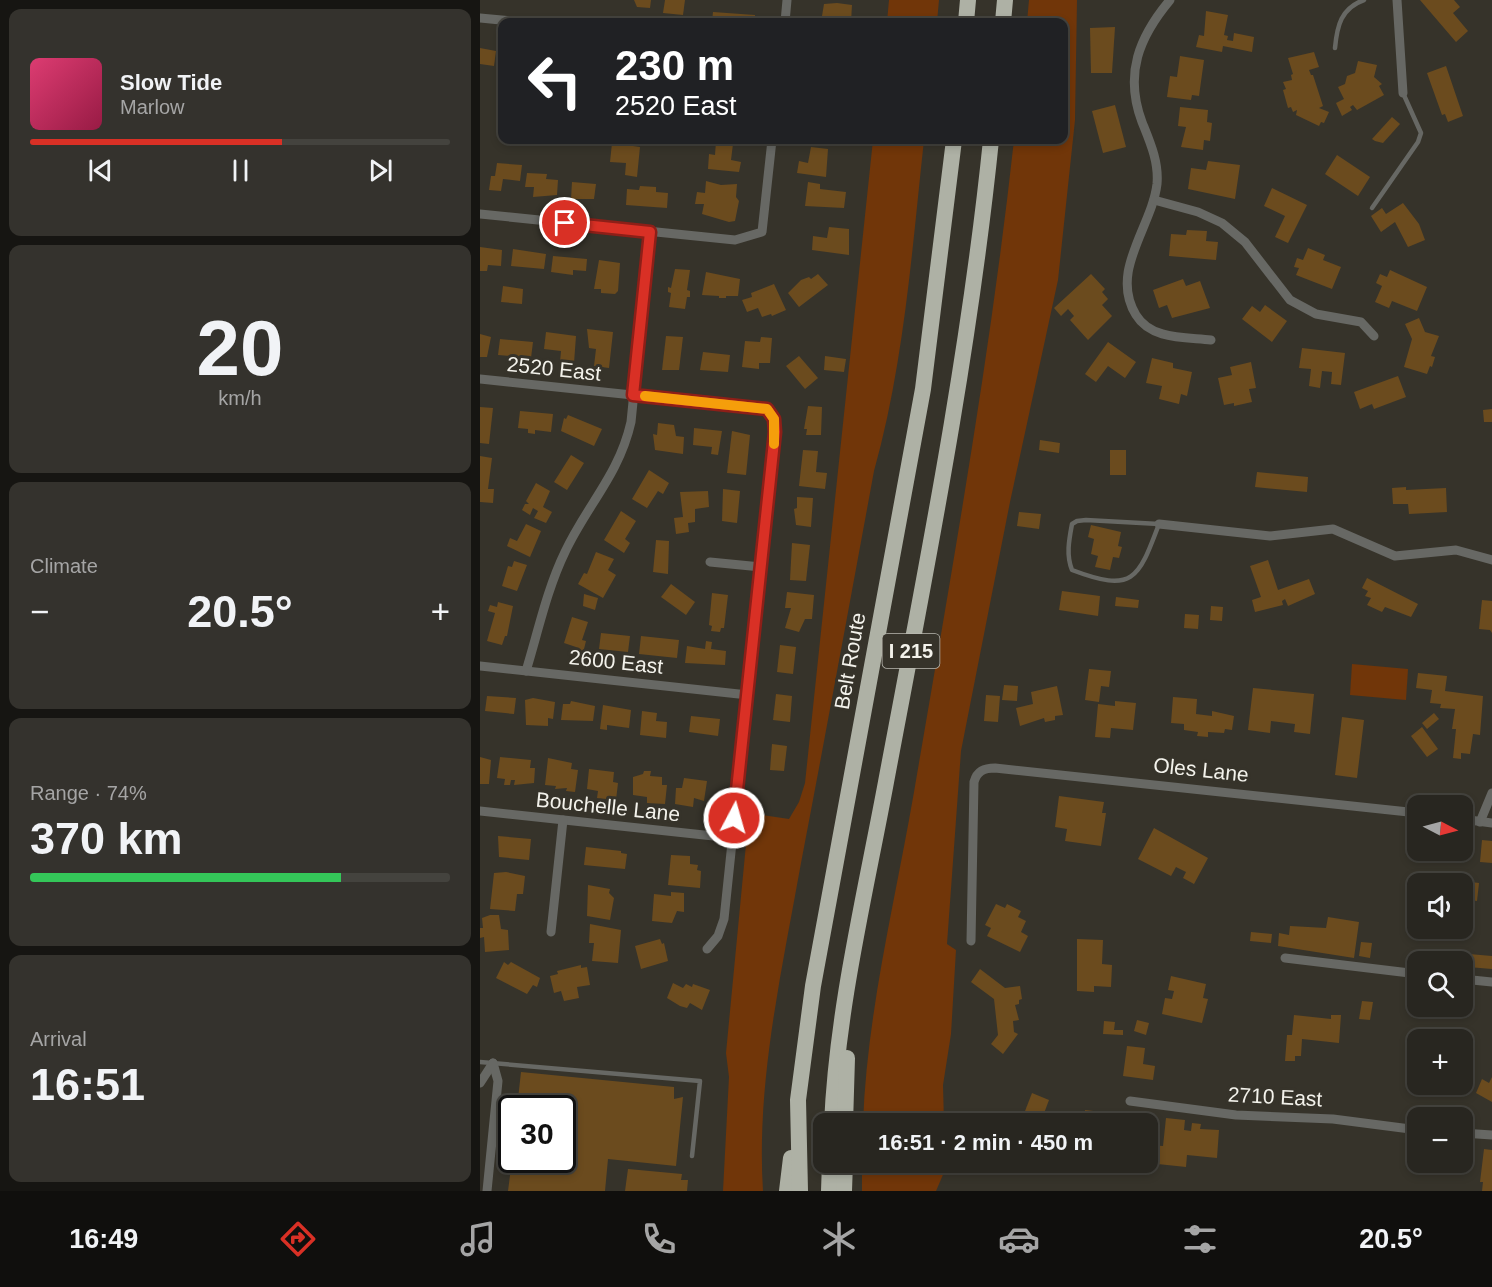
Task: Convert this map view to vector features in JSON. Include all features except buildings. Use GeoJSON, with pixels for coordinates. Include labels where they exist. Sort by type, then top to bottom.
{"type":"FeatureCollection","features":[{"type":"Feature","properties":{"kind":"highway"},"geometry":{"type":"LineString","coordinates":[[966,18],[968,0]]}},
{"type":"Feature","properties":{"kind":"highway"},"geometry":{"type":"LineString","coordinates":[[1003,18],[1005,0]]}},
{"type":"Feature","properties":{"kind":"highway","name":"Belt Route"},"geometry":{"type":"LineString","coordinates":[[800,1191],[798,1100],[813,986],[923,389],[954,144]]}},
{"type":"Feature","properties":{"kind":"highway","name":"I 215"},"geometry":{"type":"LineString","coordinates":[[833,1113],[849,981],[958,397],[983,223],[991,144]]}},
{"type":"Feature","properties":{"kind":"highway"},"geometry":{"type":"LineString","coordinates":[[846,1113],[849,981]]}},
{"type":"Feature","properties":{"kind":"highway"},"geometry":{"type":"LineString","coordinates":[[787,1191],[798,1100]]}},
{"type":"Feature","properties":{"kind":"highway"},"geometry":{"type":"LineString","coordinates":[[829,1191],[830,1173]]}},
{"type":"Feature","properties":{"kind":"highway"},"geometry":{"type":"LineString","coordinates":[[844,1173],[844,1191]]}},
{"type":"Feature","properties":{"kind":"street"},"geometry":{"type":"LineString","coordinates":[[785,18],[787,0]]}},
{"type":"Feature","properties":{"kind":"street"},"geometry":{"type":"LineString","coordinates":[[1170,0],[1142,39],[1135,69],[1139,114],[1156,162],[1157,182],[1154,200],[1130,262],[1127,281],[1132,308],[1141,322],[1152,331],[1211,340]]}},
{"type":"Feature","properties":{"kind":"street"},"geometry":{"type":"LineString","coordinates":[[1397,0],[1403,93]]}},
{"type":"Feature","properties":{"kind":"street"},"geometry":{"type":"LineString","coordinates":[[480,18],[498,20]]}},
{"type":"Feature","properties":{"kind":"street"},"geometry":{"type":"LineString","coordinates":[[480,214],[735,240],[762,232],[772,144]]}},
{"type":"Feature","properties":{"kind":"street"},"geometry":{"type":"LineString","coordinates":[[1154,200],[1198,212],[1222,223],[1245,242],[1282,292],[1295,304],[1322,316],[1361,322],[1374,336]]}},
{"type":"Feature","properties":{"kind":"street"},"geometry":{"type":"LineString","coordinates":[[526,671],[564,554],[617,466],[626,445],[650,232]]}},
{"type":"Feature","properties":{"kind":"street","name":"2520 East"},"geometry":{"type":"LineString","coordinates":[[480,379],[767,409],[774,419],[775,432],[761,567]]}},
{"type":"Feature","properties":{"kind":"street"},"geometry":{"type":"LineString","coordinates":[[1160,524],[1270,536],[1333,529],[1395,556],[1456,550],[1492,560]]}},
{"type":"Feature","properties":{"kind":"street"},"geometry":{"type":"LineString","coordinates":[[707,949],[718,936],[724,919],[761,567],[710,562]]}},
{"type":"Feature","properties":{"kind":"street","name":"2600 East"},"geometry":{"type":"LineString","coordinates":[[480,666],[748,695]]}},
{"type":"Feature","properties":{"kind":"street","name":"Oles Lane"},"geometry":{"type":"LineString","coordinates":[[971,941],[974,783],[980,771],[995,768],[1099,777],[1407,812]]}},
{"type":"Feature","properties":{"kind":"street"},"geometry":{"type":"LineString","coordinates":[[1480,822],[1492,793]]}},
{"type":"Feature","properties":{"kind":"street","name":"Bouchelle Lane"},"geometry":{"type":"LineString","coordinates":[[480,811],[732,838]]}},
{"type":"Feature","properties":{"kind":"street"},"geometry":{"type":"LineString","coordinates":[[551,932],[563,820]]}},
{"type":"Feature","properties":{"kind":"street"},"geometry":{"type":"LineString","coordinates":[[1473,821],[1492,824]]}},
{"type":"Feature","properties":{"kind":"street"},"geometry":{"type":"LineString","coordinates":[[1285,958],[1407,973]]}},
{"type":"Feature","properties":{"kind":"street"},"geometry":{"type":"LineString","coordinates":[[1473,980],[1492,982]]}},
{"type":"Feature","properties":{"kind":"street"},"geometry":{"type":"LineString","coordinates":[[480,1083],[493,1064]]}},
{"type":"Feature","properties":{"kind":"street"},"geometry":{"type":"LineString","coordinates":[[487,1191],[498,1081],[493,1064]]}},
{"type":"Feature","properties":{"kind":"street","name":"2710 East"},"geometry":{"type":"LineString","coordinates":[[1130,1101],[1236,1115],[1333,1119],[1407,1129]]}},
{"type":"Feature","properties":{"kind":"street"},"geometry":{"type":"LineString","coordinates":[[1473,1134],[1492,1135]]}},
{"type":"Feature","properties":{"kind":"lane"},"geometry":{"type":"LineString","coordinates":[[1335,48],[1337,29],[1342,17],[1347,9],[1364,0]]}},
{"type":"Feature","properties":{"kind":"lane"},"geometry":{"type":"LineString","coordinates":[[1372,208],[1418,142],[1421,133],[1403,93]]}},
{"type":"Feature","properties":{"kind":"lane"},"geometry":{"type":"LineString","coordinates":[[1077,521],[1160,524],[1147,555],[1134,576],[1123,582],[1113,582],[1072,570],[1068,559],[1070,536],[1072,524],[1077,521]]}},
{"type":"Feature","properties":{"kind":"lane"},"geometry":{"type":"LineString","coordinates":[[480,1062],[699,1081],[692,1156]]}},
{"type":"Feature","properties":{"kind":"shaded area"},"geometry":{"type":"Polygon","coordinates":[[[889,0],[939,0],[937,18],[887,18],[889,0]]]}},
{"type":"Feature","properties":{"kind":"shaded area"},"geometry":{"type":"Polygon","coordinates":[[[1029,0],[1077,0],[1075,120],[1058,280],[1010,502],[961,751],[947,944],[956,950],[951,1034],[943,1085],[944,1113],[864,1113],[876,998],[914,792],[969,467],[1014,144],[1068,144],[1068,18],[1027,18],[1029,0]]]}},
{"type":"Feature","properties":{"kind":"shaded area"},"geometry":{"type":"Polygon","coordinates":[[[873,144],[924,144],[911,265],[893,390],[874,471],[772,1026],[763,1109],[763,1191],[723,1191],[729,1077],[726,1053],[749,813],[789,819],[799,802],[805,783],[873,144]]]}},
{"type":"Feature","properties":{"kind":"shaded area"},"geometry":{"type":"Polygon","coordinates":[[[1352,664],[1408,669],[1406,700],[1350,695],[1352,664]]]}},
{"type":"Feature","properties":{"kind":"shaded area"},"geometry":{"type":"Polygon","coordinates":[[[862,1173],[944,1173],[936,1191],[862,1191],[862,1173]]]}},
{"type":"Feature","properties":{"kind":"slow traffic"},"geometry":{"type":"LineString","coordinates":[[645,396],[767,409],[774,419],[774,444]]}},
{"type":"Feature","properties":{"kind":"route"},"geometry":{"type":"LineString","coordinates":[[565,223],[650,232],[633,395],[767,409],[774,419],[775,432],[734,818]]}}]}
